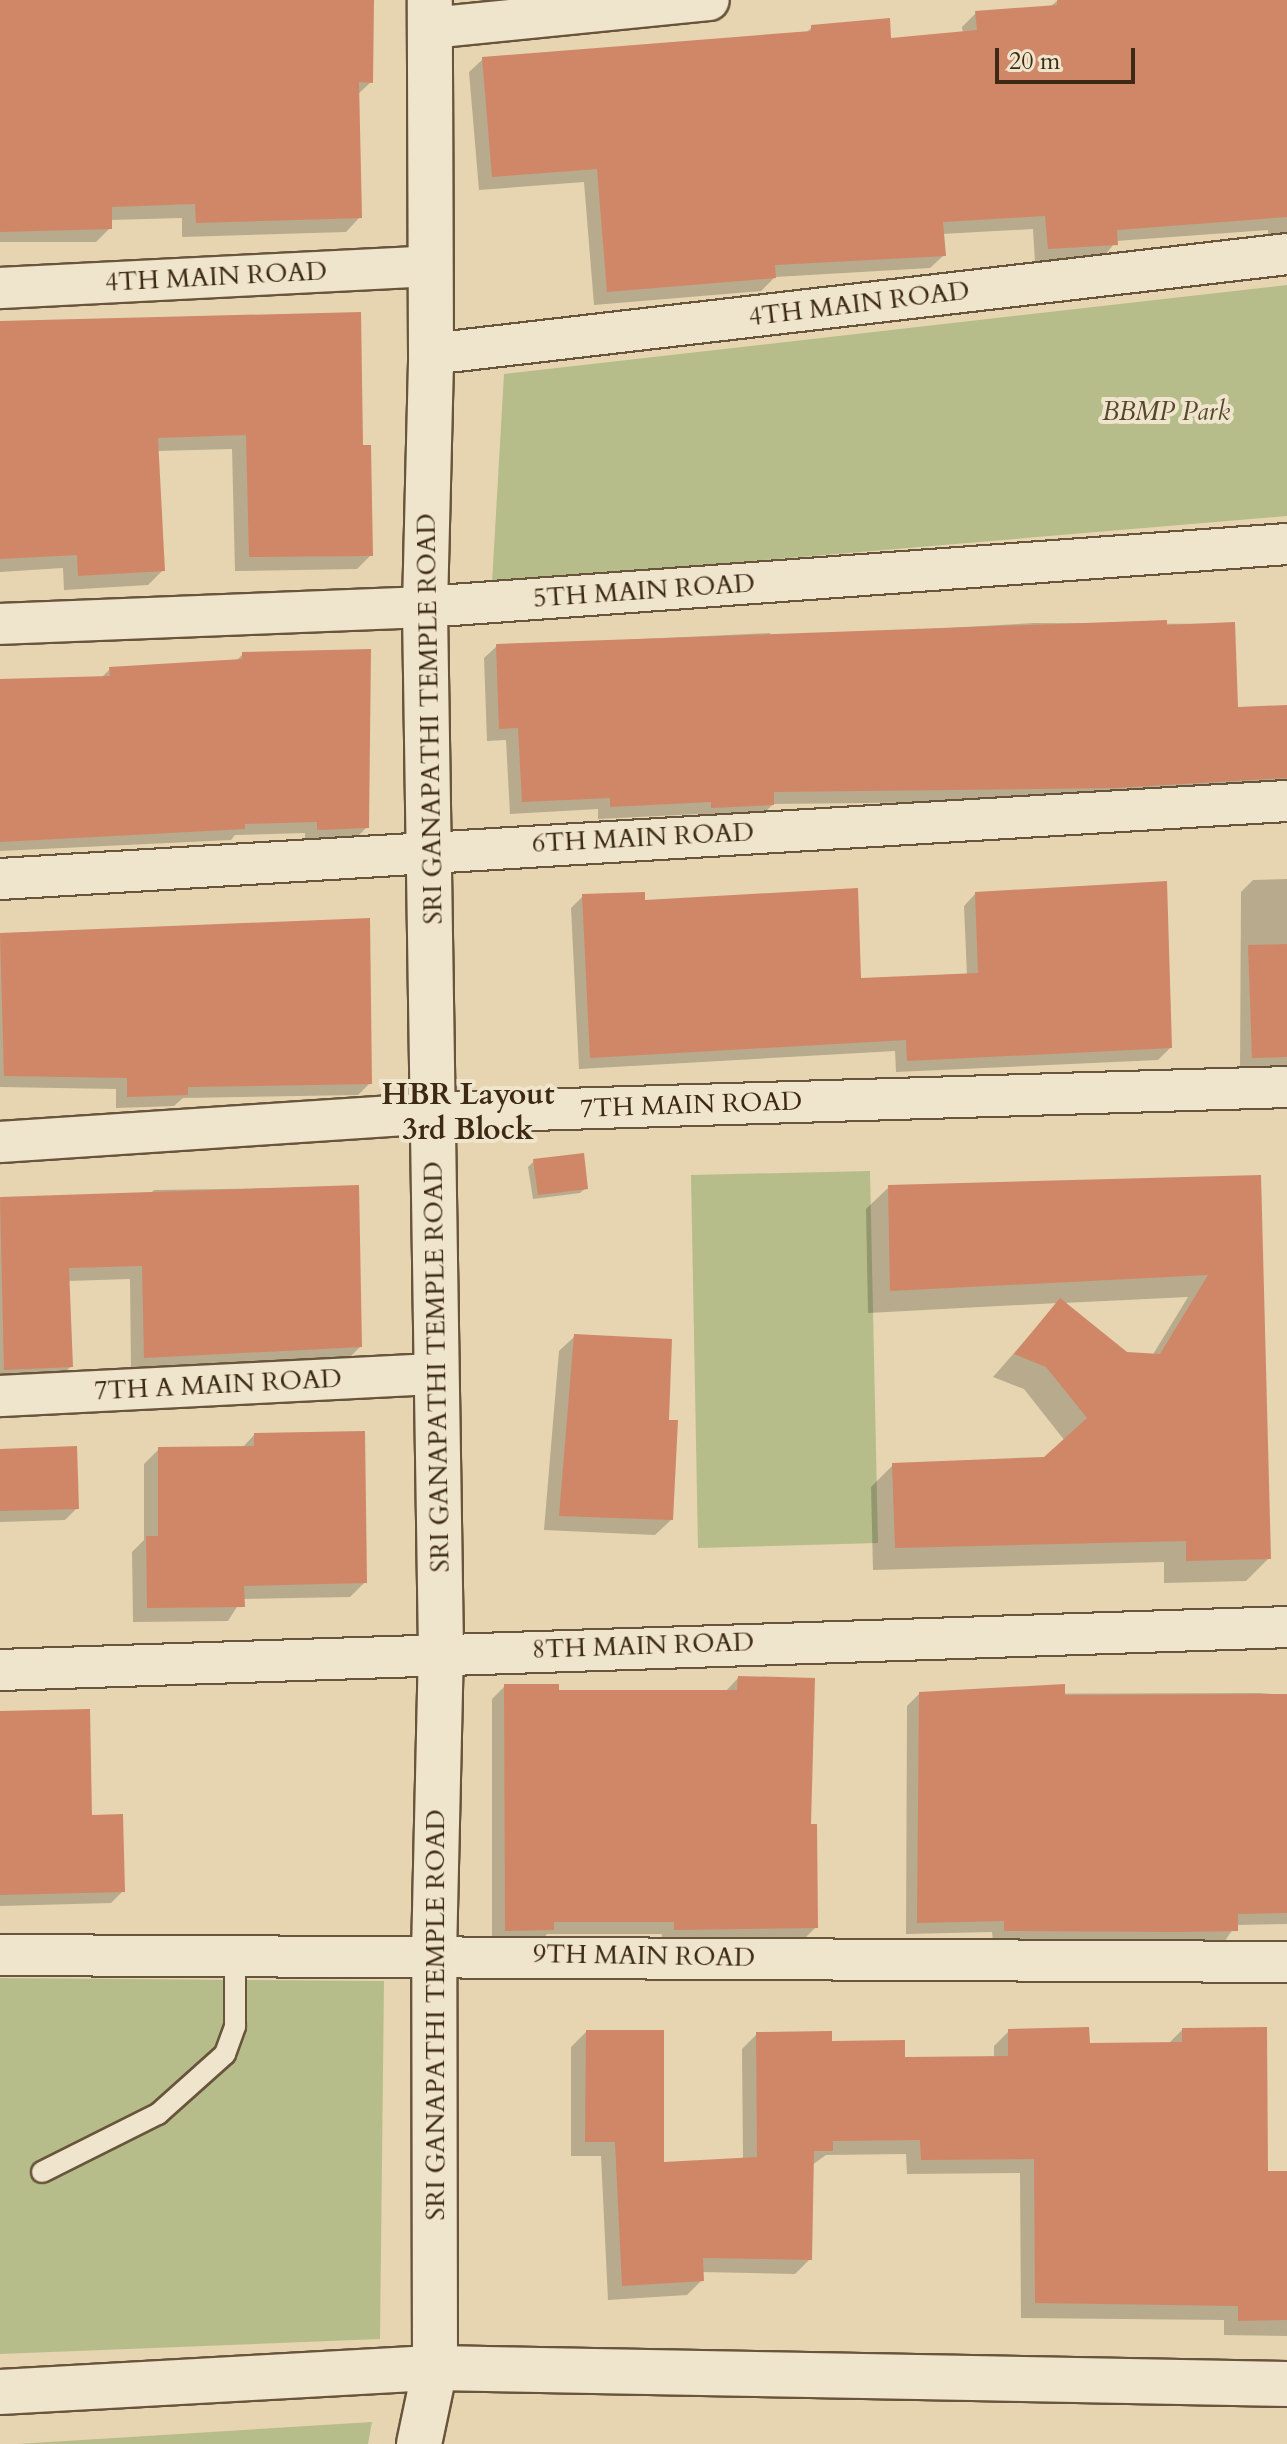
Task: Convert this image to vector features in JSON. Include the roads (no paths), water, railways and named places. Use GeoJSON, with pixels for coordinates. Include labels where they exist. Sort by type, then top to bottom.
{"type":"FeatureCollection","features":[{"type":"Feature","properties":{"kind":"street"},"geometry":{"type":"LineString","coordinates":[[430,14],[709,0]]}},
{"type":"Feature","properties":{"kind":"street","name":"SRI GANAPATHI TEMPLE ROAD"},"geometry":{"type":"LineString","coordinates":[[419,2444],[435,2368],[434,1955],[441,1651],[433,1113],[433,850],[425,607],[431,354],[430,14]]}},
{"type":"Feature","properties":{"kind":"street","name":"4TH MAIN ROAD"},"geometry":{"type":"LineString","coordinates":[[431,354],[1287,254]]}},
{"type":"Feature","properties":{"kind":"street","name":"4TH MAIN ROAD"},"geometry":{"type":"LineString","coordinates":[[0,288],[431,266]]}},
{"type":"Feature","properties":{"kind":"street","name":"5TH MAIN ROAD"},"geometry":{"type":"LineString","coordinates":[[0,624],[425,607],[1287,544]]}},
{"type":"Feature","properties":{"kind":"street","name":"6TH MAIN ROAD"},"geometry":{"type":"LineString","coordinates":[[0,879],[433,850],[1287,801]]}},
{"type":"Feature","properties":{"kind":"street","name":"7TH MAIN ROAD"},"geometry":{"type":"LineString","coordinates":[[0,1142],[433,1113],[1287,1087]]}},
{"type":"Feature","properties":{"kind":"street","name":"7TH A MAIN ROAD"},"geometry":{"type":"LineString","coordinates":[[0,1396],[437,1374]]}},
{"type":"Feature","properties":{"kind":"street","name":"8TH MAIN ROAD"},"geometry":{"type":"LineString","coordinates":[[0,1670],[441,1651],[1287,1627]]}},
{"type":"Feature","properties":{"kind":"street","name":"9TH MAIN ROAD"},"geometry":{"type":"LineString","coordinates":[[0,1955],[1287,1962]]}},
{"type":"Feature","properties":{"kind":"street"},"geometry":{"type":"LineString","coordinates":[[0,2392],[435,2368],[1287,2384]]}},
{"type":"Feature","properties":{"kind":"lane"},"geometry":{"type":"LineString","coordinates":[[42,2172],[158,2114],[225,2054],[235,2026],[235,1955]]}},
{"type":"Feature","properties":{"kind":"district","name":"HBR Layout 3rd Block"},"geometry":{"type":"Point","coordinates":[468,1112]}},
{"type":"Feature","properties":{"kind":"park label","name":"BBMP Park"},"geometry":{"type":"Point","coordinates":[1166,412]}}]}
